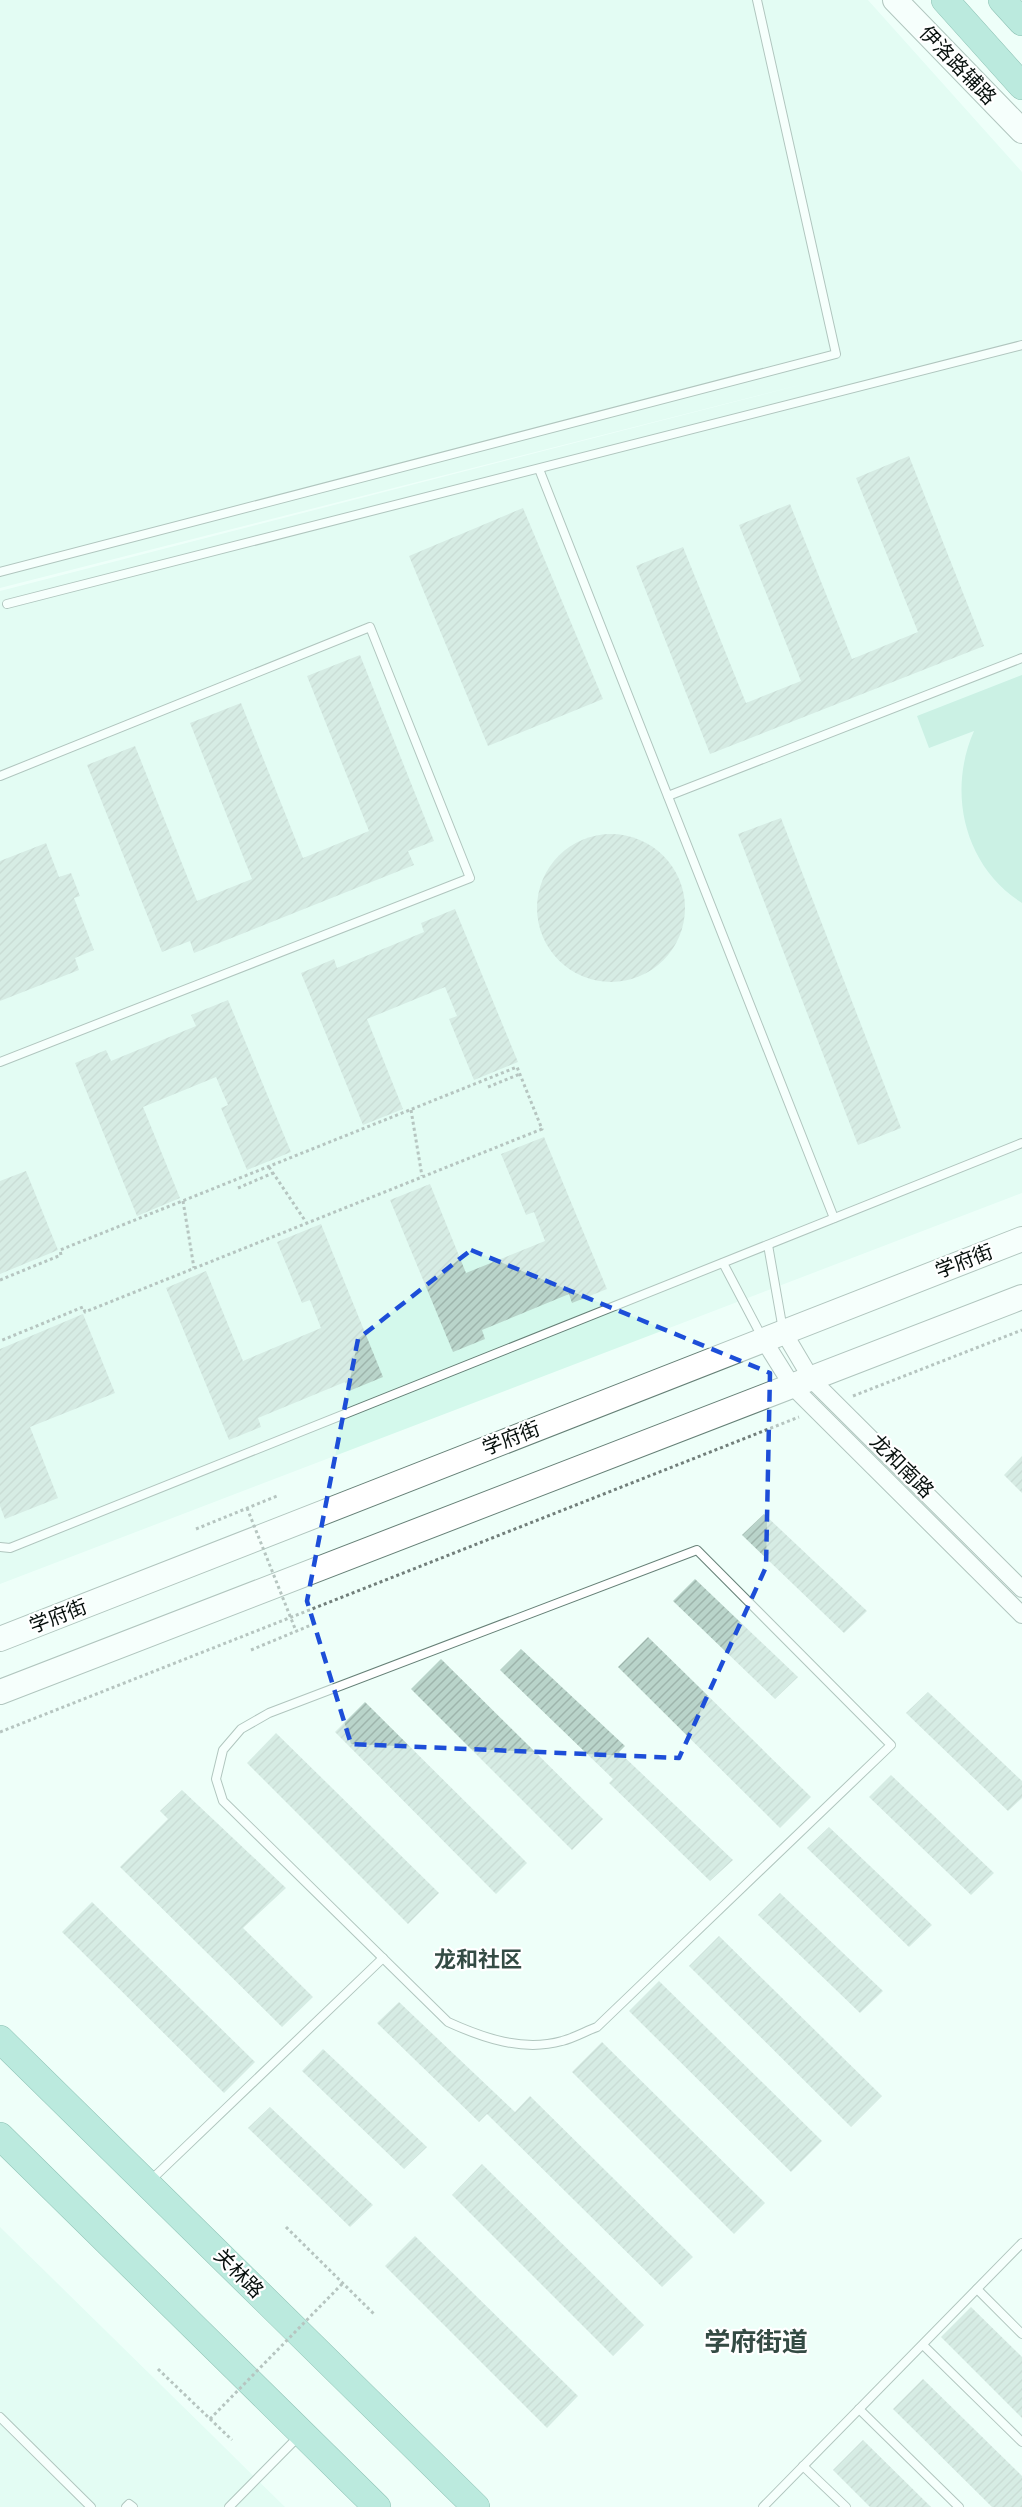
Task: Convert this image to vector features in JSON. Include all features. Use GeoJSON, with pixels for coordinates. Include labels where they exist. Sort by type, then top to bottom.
{"type":"FeatureCollection","features":[{"type":"Feature","properties":{"kind":"main road","name":"伊洛路辅路"},"geometry":{"type":"LineString","coordinates":[[895,0],[1022,131]]}},
{"type":"Feature","properties":{"kind":"main road"},"geometry":{"type":"LineString","coordinates":[[945,0],[1022,86]]}},
{"type":"Feature","properties":{"kind":"main road"},"geometry":{"type":"LineString","coordinates":[[1002,0],[1022,22]]}},
{"type":"Feature","properties":{"kind":"main road","name":"学府街"},"geometry":{"type":"LineString","coordinates":[[0,1639],[1022,1239]]}},
{"type":"Feature","properties":{"kind":"main road"},"geometry":{"type":"LineString","coordinates":[[0,1692],[802,1384],[1022,1297]]}},
{"type":"Feature","properties":{"kind":"main road","name":"关林路"},"geometry":{"type":"LineString","coordinates":[[0,2039],[476,2507]]}},
{"type":"Feature","properties":{"kind":"main road"},"geometry":{"type":"LineString","coordinates":[[0,2136],[377,2507]]}},
{"type":"Feature","properties":{"kind":"street","name":"龙和南路"},"geometry":{"type":"LineString","coordinates":[[773,1335],[816,1411],[1022,1615]]}},
{"type":"Feature","properties":{"kind":"street","name":"龙和南路"},"geometry":{"type":"LineString","coordinates":[[802,1384],[836,1403],[1022,1589]]}},
{"type":"Feature","properties":{"kind":"lane"},"geometry":{"type":"LineString","coordinates":[[0,572],[836,354],[757,0]]}},
{"type":"Feature","properties":{"kind":"lane"},"geometry":{"type":"LineString","coordinates":[[7,604],[1022,345]]}},
{"type":"Feature","properties":{"kind":"lane"},"geometry":{"type":"LineString","coordinates":[[539,468],[834,1218]]}},
{"type":"Feature","properties":{"kind":"lane"},"geometry":{"type":"LineString","coordinates":[[0,776],[370,627],[470,878],[0,1062]]}},
{"type":"Feature","properties":{"kind":"lane"},"geometry":{"type":"LineString","coordinates":[[668,796],[1022,658]]}},
{"type":"Feature","properties":{"kind":"lane"},"geometry":{"type":"LineString","coordinates":[[0,1547],[10,1548],[1022,1143]]}},
{"type":"Feature","properties":{"kind":"lane"},"geometry":{"type":"LineString","coordinates":[[768,1245],[773,1335]]}},
{"type":"Feature","properties":{"kind":"lane"},"geometry":{"type":"LineString","coordinates":[[723,1263],[773,1335]]}},
{"type":"Feature","properties":{"kind":"lane"},"geometry":{"type":"LineString","coordinates":[[697,1551],[891,1745],[597,2026],[561,2042],[519,2045],[482,2037],[448,2022],[383,1958],[223,1801],[216,1779],[223,1750],[241,1729],[269,1713],[697,1551]]}},
{"type":"Feature","properties":{"kind":"lane"},"geometry":{"type":"LineString","coordinates":[[148,2183],[383,1958]]}},
{"type":"Feature","properties":{"kind":"lane"},"geometry":{"type":"LineString","coordinates":[[763,2507],[1022,2243]]}},
{"type":"Feature","properties":{"kind":"lane"},"geometry":{"type":"LineString","coordinates":[[977,2289],[1022,2334]]}},
{"type":"Feature","properties":{"kind":"lane"},"geometry":{"type":"LineString","coordinates":[[922,2345],[1022,2442]]}},
{"type":"Feature","properties":{"kind":"lane"},"geometry":{"type":"LineString","coordinates":[[860,2409],[959,2507]]}},
{"type":"Feature","properties":{"kind":"lane"},"geometry":{"type":"LineString","coordinates":[[0,2417],[91,2507]]}},
{"type":"Feature","properties":{"kind":"lane"},"geometry":{"type":"LineString","coordinates":[[229,2507],[302,2433]]}},
{"type":"Feature","properties":{"kind":"lane"},"geometry":{"type":"LineString","coordinates":[[803,2466],[846,2507]]}},
{"type":"Feature","properties":{"kind":"lane"},"geometry":{"type":"LineString","coordinates":[[126,2507],[129,2504],[133,2507]]}},
{"type":"Feature","properties":{"kind":"path"},"geometry":{"type":"LineString","coordinates":[[0,1280],[62,1255],[60,1251],[517,1067],[542,1129],[85,1312],[83,1307],[0,1341]]}},
{"type":"Feature","properties":{"kind":"path"},"geometry":{"type":"LineString","coordinates":[[488,1087],[520,1074]]}},
{"type":"Feature","properties":{"kind":"path"},"geometry":{"type":"LineString","coordinates":[[411,1110],[422,1177]]}},
{"type":"Feature","properties":{"kind":"path"},"geometry":{"type":"LineString","coordinates":[[269,1167],[307,1223]]}},
{"type":"Feature","properties":{"kind":"path"},"geometry":{"type":"LineString","coordinates":[[237,1188],[273,1173]]}},
{"type":"Feature","properties":{"kind":"path"},"geometry":{"type":"LineString","coordinates":[[183,1201],[194,1268]]}},
{"type":"Feature","properties":{"kind":"path"},"geometry":{"type":"LineString","coordinates":[[836,1403],[1022,1330]]}},
{"type":"Feature","properties":{"kind":"path"},"geometry":{"type":"LineString","coordinates":[[0,1732],[816,1411]]}},
{"type":"Feature","properties":{"kind":"path"},"geometry":{"type":"LineString","coordinates":[[196,1529],[277,1496]]}},
{"type":"Feature","properties":{"kind":"path"},"geometry":{"type":"LineString","coordinates":[[247,1508],[297,1631]]}},
{"type":"Feature","properties":{"kind":"path"},"geometry":{"type":"LineString","coordinates":[[250,1650],[316,1623]]}},
{"type":"Feature","properties":{"kind":"path"},"geometry":{"type":"LineString","coordinates":[[286,2227],[375,2316]]}},
{"type":"Feature","properties":{"kind":"path"},"geometry":{"type":"LineString","coordinates":[[210,2419],[343,2283]]}},
{"type":"Feature","properties":{"kind":"path"},"geometry":{"type":"LineString","coordinates":[[158,2369],[232,2440]]}},
{"type":"Feature","properties":{"kind":"highlighted area"},"geometry":{"type":"Polygon","coordinates":[[[471,1250],[770,1373],[766,1567],[679,1758],[351,1744],[307,1601],[358,1339],[471,1250]]]}},
{"type":"Feature","properties":{"kind":"shaded area"},"geometry":{"type":"Polygon","coordinates":[[[0,0],[868,0],[1022,172],[1022,1193],[0,1584],[0,591],[815,381],[0,588],[0,0]]]}},
{"type":"Feature","properties":{"kind":"shaded area"},"geometry":{"type":"Polygon","coordinates":[[[0,2227],[211,2434],[285,2507],[0,2507],[0,2227]]]}},
{"type":"Feature","properties":{"kind":"green space"},"geometry":{"type":"Polygon","coordinates":[[[1022,675],[1022,903],[1002,887],[986,869],[974,848],[966,826],[962,802],[962,778],[966,754],[974,731],[929,748],[917,716],[1022,675]]]}},
{"type":"Feature","properties":{"kind":"building"},"geometry":{"type":"Polygon","coordinates":[[[909,456],[984,646],[710,754],[636,566],[683,547],[746,703],[801,681],[739,525],[790,504],[852,659],[918,632],[856,478],[909,456]]]}},
{"type":"Feature","properties":{"kind":"building"},"geometry":{"type":"Polygon","coordinates":[[[523,508],[603,699],[488,746],[409,556],[523,508]]]}},
{"type":"Feature","properties":{"kind":"building"},"geometry":{"type":"Polygon","coordinates":[[[360,655],[434,841],[408,851],[414,865],[194,953],[190,941],[162,952],[87,765],[135,746],[197,901],[252,879],[190,723],[241,703],[303,858],[369,831],[307,676],[360,655]]]}},
{"type":"Feature","properties":{"kind":"building"},"geometry":{"type":"Polygon","coordinates":[[[781,818],[901,1128],[858,1145],[738,834],[781,818]]]}},
{"type":"Feature","properties":{"kind":"building"},"geometry":{"type":"Polygon","coordinates":[[[611,834],[639,840],[663,856],[679,880],[685,908],[679,936],[663,960],[639,976],[611,982],[583,976],[559,960],[543,936],[537,908],[543,880],[559,856],[583,840],[611,834]]]}},
{"type":"Feature","properties":{"kind":"building"},"geometry":{"type":"Polygon","coordinates":[[[46,843],[59,877],[71,873],[80,896],[74,898],[94,950],[75,958],[79,970],[0,1001],[0,861],[46,843]]]}},
{"type":"Feature","properties":{"kind":"building"},"geometry":{"type":"Polygon","coordinates":[[[455,909],[518,1062],[474,1080],[449,1019],[457,1016],[445,987],[367,1019],[403,1109],[363,1125],[301,973],[334,959],[337,968],[424,932],[421,923],[455,909]]]}},
{"type":"Feature","properties":{"kind":"building"},"geometry":{"type":"Polygon","coordinates":[[[228,1000],[291,1152],[247,1170],[221,1108],[228,1105],[216,1077],[143,1107],[180,1198],[137,1216],[75,1063],[106,1050],[111,1061],[196,1026],[191,1015],[228,1000]]]}},
{"type":"Feature","properties":{"kind":"building"},"geometry":{"type":"Polygon","coordinates":[[[544,1137],[607,1289],[572,1303],[569,1294],[482,1330],[485,1339],[453,1352],[390,1200],[430,1184],[466,1273],[545,1241],[534,1212],[526,1215],[501,1154],[544,1137]]]}},
{"type":"Feature","properties":{"kind":"building"},"geometry":{"type":"Polygon","coordinates":[[[26,1171],[58,1250],[0,1274],[0,1181],[26,1171]]]}},
{"type":"Feature","properties":{"kind":"building"},"geometry":{"type":"Polygon","coordinates":[[[321,1224],[383,1377],[349,1391],[345,1382],[258,1418],[261,1427],[229,1440],[166,1288],[206,1271],[243,1361],[321,1328],[310,1300],[302,1303],[277,1242],[321,1224]]]}},
{"type":"Feature","properties":{"kind":"building"},"geometry":{"type":"Polygon","coordinates":[[[83,1314],[115,1393],[30,1427],[58,1498],[5,1519],[0,1506],[0,1349],[83,1314]]]}},
{"type":"Feature","properties":{"kind":"building"},"geometry":{"type":"Polygon","coordinates":[[[1022,1456],[1022,1493],[1004,1475],[1022,1456]]]}},
{"type":"Feature","properties":{"kind":"building"},"geometry":{"type":"Polygon","coordinates":[[[764,1514],[867,1611],[844,1633],[742,1535],[764,1514]]]}},
{"type":"Feature","properties":{"kind":"building"},"geometry":{"type":"Polygon","coordinates":[[[695,1579],[798,1677],[775,1699],[673,1601],[695,1579]]]}},
{"type":"Feature","properties":{"kind":"building"},"geometry":{"type":"Polygon","coordinates":[[[648,1637],[811,1797],[780,1828],[618,1667],[648,1637]]]}},
{"type":"Feature","properties":{"kind":"building"},"geometry":{"type":"Polygon","coordinates":[[[521,1649],[625,1746],[619,1752],[733,1860],[710,1881],[609,1783],[613,1779],[500,1670],[521,1649]]]}},
{"type":"Feature","properties":{"kind":"building"},"geometry":{"type":"Polygon","coordinates":[[[441,1659],[603,1819],[572,1850],[411,1689],[441,1659]]]}},
{"type":"Feature","properties":{"kind":"building"},"geometry":{"type":"Polygon","coordinates":[[[928,1692],[1022,1781],[1022,1798],[1008,1811],[906,1713],[928,1692]]]}},
{"type":"Feature","properties":{"kind":"building"},"geometry":{"type":"Polygon","coordinates":[[[365,1702],[527,1863],[496,1894],[335,1732],[365,1702]]]}},
{"type":"Feature","properties":{"kind":"building"},"geometry":{"type":"Polygon","coordinates":[[[276,1733],[439,1893],[408,1924],[247,1763],[276,1733]]]}},
{"type":"Feature","properties":{"kind":"building"},"geometry":{"type":"Polygon","coordinates":[[[891,1775],[994,1873],[971,1895],[869,1797],[891,1775]]]}},
{"type":"Feature","properties":{"kind":"building"},"geometry":{"type":"Polygon","coordinates":[[[182,1790],[286,1888],[243,1928],[313,1997],[282,2027],[120,1867],[168,1819],[160,1811],[182,1790]]]}},
{"type":"Feature","properties":{"kind":"building"},"geometry":{"type":"Polygon","coordinates":[[[829,1827],[932,1925],[909,1947],[807,1848],[829,1827]]]}},
{"type":"Feature","properties":{"kind":"building"},"geometry":{"type":"Polygon","coordinates":[[[780,1893],[883,1991],[860,2013],[758,1915],[780,1893]]]}},
{"type":"Feature","properties":{"kind":"building"},"geometry":{"type":"Polygon","coordinates":[[[92,1902],[255,2062],[224,2093],[62,1932],[92,1902]]]}},
{"type":"Feature","properties":{"kind":"building"},"geometry":{"type":"Polygon","coordinates":[[[719,1936],[882,2096],[851,2127],[689,1966],[719,1936]]]}},
{"type":"Feature","properties":{"kind":"building"},"geometry":{"type":"Polygon","coordinates":[[[659,1981],[822,2141],[791,2172],[629,2011],[659,1981]]]}},
{"type":"Feature","properties":{"kind":"building"},"geometry":{"type":"Polygon","coordinates":[[[399,2002],[515,2112],[530,2096],[693,2257],[662,2287],[487,2114],[479,2122],[377,2023],[399,2002]]]}},
{"type":"Feature","properties":{"kind":"building"},"geometry":{"type":"Polygon","coordinates":[[[602,2042],[765,2203],[734,2234],[572,2072],[602,2042]]]}},
{"type":"Feature","properties":{"kind":"building"},"geometry":{"type":"Polygon","coordinates":[[[323,2049],[427,2147],[404,2169],[302,2071],[323,2049]]]}},
{"type":"Feature","properties":{"kind":"building"},"geometry":{"type":"Polygon","coordinates":[[[270,2107],[373,2205],[350,2227],[248,2128],[270,2107]]]}},
{"type":"Feature","properties":{"kind":"building"},"geometry":{"type":"Polygon","coordinates":[[[482,2164],[644,2325],[613,2356],[452,2195],[482,2164]]]}},
{"type":"Feature","properties":{"kind":"building"},"geometry":{"type":"Polygon","coordinates":[[[415,2236],[578,2396],[547,2428],[385,2266],[415,2236]]]}},
{"type":"Feature","properties":{"kind":"building"},"geometry":{"type":"Polygon","coordinates":[[[971,2307],[1022,2357],[1022,2418],[941,2337],[971,2307]]]}},
{"type":"Feature","properties":{"kind":"building"},"geometry":{"type":"Polygon","coordinates":[[[923,2379],[1022,2476],[1022,2507],[992,2507],[893,2409],[923,2379]]]}},
{"type":"Feature","properties":{"kind":"building"},"geometry":{"type":"Polygon","coordinates":[[[863,2440],[931,2507],[870,2507],[833,2470],[863,2440]]]}},
{"type":"Feature","properties":{"kind":"district","name":"龙和社区"},"geometry":{"type":"Point","coordinates":[478,1959]}},
{"type":"Feature","properties":{"kind":"district","name":"学府街道"},"geometry":{"type":"Point","coordinates":[756,2342]}}]}
